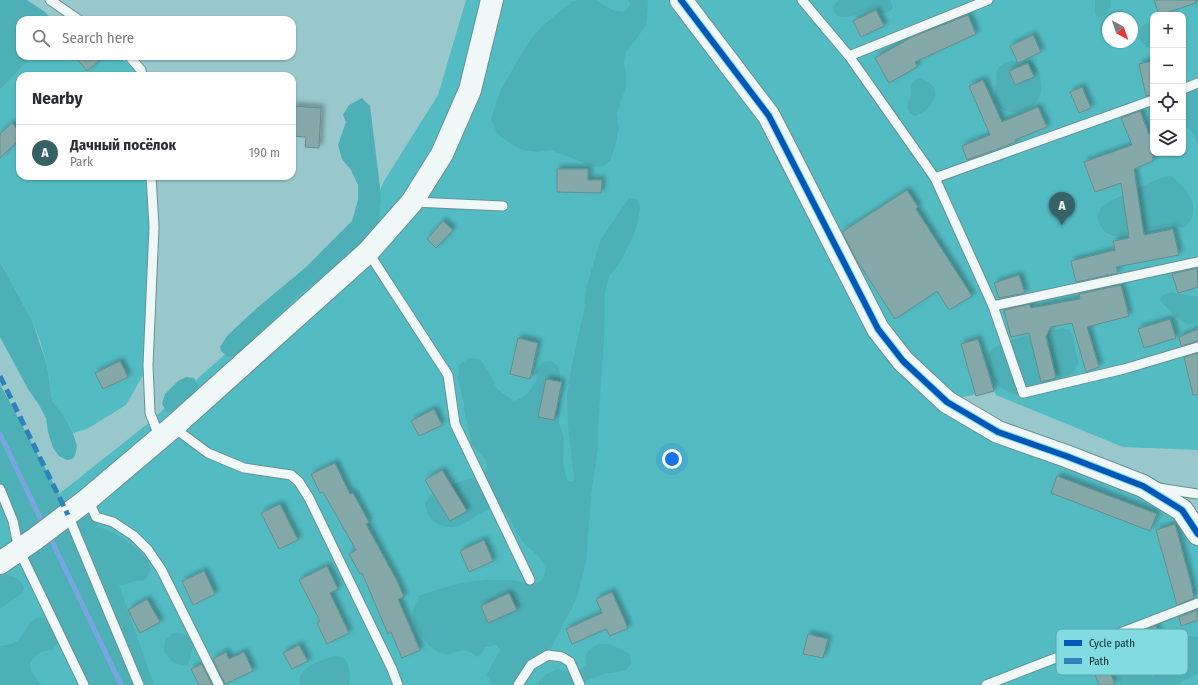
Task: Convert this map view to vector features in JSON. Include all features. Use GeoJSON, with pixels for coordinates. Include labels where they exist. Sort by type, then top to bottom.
{"type":"FeatureCollection","features":[{"type":"Feature","properties":{"kind":"street"},"geometry":{"type":"LineString","coordinates":[[0,563],[27,545],[88,499],[167,432],[368,252],[412,202],[442,154],[470,90],[492,0]]}},
{"type":"Feature","properties":{"kind":"street"},"geometry":{"type":"LineString","coordinates":[[681,0],[769,116],[878,329],[902,361],[947,402],[998,432],[1066,456],[1143,486],[1182,510],[1198,534]]}},
{"type":"Feature","properties":{"kind":"lane"},"geometry":{"type":"LineString","coordinates":[[50,0],[73,16]]}},
{"type":"Feature","properties":{"kind":"lane"},"geometry":{"type":"LineString","coordinates":[[802,0],[849,56],[935,178],[993,306],[1023,393],[1124,369],[1198,347]]}},
{"type":"Feature","properties":{"kind":"lane"},"geometry":{"type":"LineString","coordinates":[[849,56],[988,0]]}},
{"type":"Feature","properties":{"kind":"lane"},"geometry":{"type":"LineString","coordinates":[[132,60],[141,72]]}},
{"type":"Feature","properties":{"kind":"lane"},"geometry":{"type":"LineString","coordinates":[[1186,88],[1198,83]]}},
{"type":"Feature","properties":{"kind":"lane"},"geometry":{"type":"LineString","coordinates":[[935,178],[1150,101]]}},
{"type":"Feature","properties":{"kind":"lane"},"geometry":{"type":"LineString","coordinates":[[151,180],[154,227],[148,365],[150,413],[167,432],[208,453],[244,468],[291,475],[299,482],[312,505],[392,669],[398,685]]}},
{"type":"Feature","properties":{"kind":"lane"},"geometry":{"type":"LineString","coordinates":[[412,202],[503,206]]}},
{"type":"Feature","properties":{"kind":"lane"},"geometry":{"type":"LineString","coordinates":[[368,252],[448,375],[455,424],[530,580]]}},
{"type":"Feature","properties":{"kind":"lane"},"geometry":{"type":"LineString","coordinates":[[993,306],[1198,262]]}},
{"type":"Feature","properties":{"kind":"lane"},"geometry":{"type":"LineString","coordinates":[[1143,486],[1198,494]]}},
{"type":"Feature","properties":{"kind":"lane"},"geometry":{"type":"LineString","coordinates":[[0,489],[13,521],[27,545],[84,685]]}},
{"type":"Feature","properties":{"kind":"lane"},"geometry":{"type":"LineString","coordinates":[[88,499],[96,516],[113,522],[134,536],[148,550],[161,569],[219,685]]}},
{"type":"Feature","properties":{"kind":"lane"},"geometry":{"type":"LineString","coordinates":[[62,519],[139,685]]}},
{"type":"Feature","properties":{"kind":"lane"},"geometry":{"type":"LineString","coordinates":[[1129,629],[1198,602]]}},
{"type":"Feature","properties":{"kind":"lane"},"geometry":{"type":"LineString","coordinates":[[518,685],[531,665],[548,655],[562,657],[570,662],[580,685]]}},
{"type":"Feature","properties":{"kind":"lane"},"geometry":{"type":"LineString","coordinates":[[986,685],[1056,658]]}},
{"type":"Feature","properties":{"kind":"shaded area"},"geometry":{"type":"Polygon","coordinates":[[[0,0],[27,0],[49,16],[16,16],[16,60],[28,60],[0,90],[0,0]]]}},
{"type":"Feature","properties":{"kind":"shaded area"},"geometry":{"type":"Polygon","coordinates":[[[466,0],[1198,0],[1198,450],[1123,447],[996,395],[994,390],[947,401],[1143,486],[1198,534],[1198,685],[0,685],[0,489],[61,503],[59,494],[146,425],[363,230],[384,181],[438,95],[466,0]]]}},
{"type":"Feature","properties":{"kind":"shaded area"},"geometry":{"type":"Polygon","coordinates":[[[595,0],[615,11],[625,12],[630,5],[629,0],[648,0],[646,25],[626,51],[624,61],[626,87],[617,113],[619,129],[616,143],[610,161],[603,166],[595,167],[550,150],[538,152],[522,150],[508,142],[497,133],[491,118],[501,89],[528,43],[543,25],[573,1],[595,0]]]}},
{"type":"Feature","properties":{"kind":"shaded area"},"geometry":{"type":"Polygon","coordinates":[[[839,0],[890,0],[893,7],[890,11],[885,13],[880,11],[877,7],[874,7],[853,16],[842,17],[837,15],[834,11],[835,5],[839,0]]]}},
{"type":"Feature","properties":{"kind":"shaded area"},"geometry":{"type":"Polygon","coordinates":[[[1095,0],[1110,0],[1111,6],[1107,12],[1102,12],[1102,16],[1099,18],[1095,14],[1095,0]]]}},
{"type":"Feature","properties":{"kind":"shaded area"},"geometry":{"type":"Polygon","coordinates":[[[1150,22],[1150,48],[1146,47],[1139,38],[1139,31],[1145,24],[1150,22]]]}},
{"type":"Feature","properties":{"kind":"shaded area"},"geometry":{"type":"Polygon","coordinates":[[[28,60],[123,60],[139,72],[17,72],[28,60]]]}},
{"type":"Feature","properties":{"kind":"shaded area"},"geometry":{"type":"Polygon","coordinates":[[[1029,60],[1036,67],[1039,74],[1041,93],[1039,98],[1035,103],[1023,110],[1009,112],[1003,110],[998,106],[995,99],[996,75],[1000,66],[1004,63],[1029,60]]]}},
{"type":"Feature","properties":{"kind":"shaded area"},"geometry":{"type":"Polygon","coordinates":[[[16,73],[16,180],[149,180],[152,203],[146,370],[126,405],[87,429],[73,433],[64,416],[52,400],[47,365],[32,320],[0,262],[0,90],[16,73]]]}},
{"type":"Feature","properties":{"kind":"shaded area"},"geometry":{"type":"Polygon","coordinates":[[[920,78],[933,86],[935,97],[928,108],[915,116],[909,112],[908,106],[912,84],[920,78]]]}},
{"type":"Feature","properties":{"kind":"shaded area"},"geometry":{"type":"Polygon","coordinates":[[[1198,88],[1198,145],[1192,132],[1186,127],[1186,94],[1198,88]]]}},
{"type":"Feature","properties":{"kind":"shaded area"},"geometry":{"type":"Polygon","coordinates":[[[362,98],[370,106],[381,195],[379,220],[375,229],[336,267],[299,295],[244,349],[234,356],[228,357],[221,351],[220,347],[227,336],[258,307],[305,268],[352,221],[358,200],[358,185],[351,170],[342,159],[338,145],[346,122],[343,115],[349,105],[362,98]]]}},
{"type":"Feature","properties":{"kind":"shaded area"},"geometry":{"type":"Polygon","coordinates":[[[1171,176],[1188,194],[1193,206],[1192,218],[1184,228],[1171,224],[1122,235],[1113,236],[1105,232],[1099,224],[1098,217],[1101,207],[1110,201],[1163,177],[1171,176]]]}},
{"type":"Feature","properties":{"kind":"shaded area"},"geometry":{"type":"Polygon","coordinates":[[[629,198],[637,199],[640,207],[638,222],[632,239],[621,261],[609,276],[605,294],[598,449],[592,487],[586,562],[577,598],[550,650],[527,682],[524,685],[492,685],[487,675],[500,650],[496,645],[485,647],[482,653],[477,657],[466,650],[451,654],[440,653],[430,647],[425,641],[417,629],[413,616],[413,609],[419,596],[430,592],[462,583],[484,580],[515,580],[528,584],[534,584],[540,581],[544,576],[545,571],[545,566],[542,561],[518,535],[507,514],[498,506],[485,511],[456,527],[446,527],[436,523],[429,516],[425,504],[432,493],[461,481],[472,479],[485,472],[487,466],[485,458],[472,445],[458,379],[459,365],[469,358],[480,359],[489,372],[497,389],[514,401],[526,395],[531,389],[537,378],[536,371],[542,362],[551,361],[559,367],[559,422],[563,435],[563,461],[567,480],[572,482],[574,478],[568,427],[567,396],[572,364],[584,311],[586,289],[600,241],[629,198]]]}},
{"type":"Feature","properties":{"kind":"shaded area"},"geometry":{"type":"Polygon","coordinates":[[[0,262],[32,320],[47,365],[52,400],[64,416],[73,433],[77,446],[75,456],[72,459],[67,460],[59,456],[53,448],[48,432],[46,418],[28,389],[0,337],[0,262]]]}},
{"type":"Feature","properties":{"kind":"shaded area"},"geometry":{"type":"Polygon","coordinates":[[[1171,292],[1198,296],[1198,321],[1191,324],[1184,323],[1160,300],[1163,295],[1171,292]]]}},
{"type":"Feature","properties":{"kind":"shaded area"},"geometry":{"type":"Polygon","coordinates":[[[1062,328],[1069,330],[1072,334],[1078,359],[1078,364],[1075,370],[1070,375],[1045,388],[1022,396],[1009,392],[998,384],[992,376],[988,361],[990,352],[995,347],[1012,340],[1062,328]]]}},
{"type":"Feature","properties":{"kind":"shaded area"},"geometry":{"type":"Polygon","coordinates":[[[186,377],[194,378],[198,385],[197,389],[181,406],[167,412],[162,404],[165,394],[178,381],[186,377]]]}},
{"type":"Feature","properties":{"kind":"shaded area"},"geometry":{"type":"Polygon","coordinates":[[[0,384],[59,494],[61,503],[88,499],[98,527],[123,538],[141,552],[147,559],[150,567],[149,574],[145,580],[119,585],[154,685],[84,685],[19,548],[0,489],[0,384]]]}},
{"type":"Feature","properties":{"kind":"shaded area"},"geometry":{"type":"Polygon","coordinates":[[[0,575],[18,579],[23,585],[24,589],[21,594],[0,609],[0,575]]]}},
{"type":"Feature","properties":{"kind":"shaded area"},"geometry":{"type":"Polygon","coordinates":[[[41,617],[51,624],[56,636],[57,644],[52,650],[39,654],[30,663],[31,671],[41,685],[0,685],[0,646],[10,645],[17,641],[34,619],[41,617]]]}},
{"type":"Feature","properties":{"kind":"shaded area"},"geometry":{"type":"Polygon","coordinates":[[[173,633],[186,636],[190,638],[192,642],[192,652],[188,665],[177,664],[169,658],[164,651],[165,641],[173,633]]]}},
{"type":"Feature","properties":{"kind":"shaded area"},"geometry":{"type":"Polygon","coordinates":[[[1188,636],[1198,637],[1198,673],[1175,685],[1120,685],[1119,675],[1188,675],[1188,636]]]}},
{"type":"Feature","properties":{"kind":"shaded area"},"geometry":{"type":"Polygon","coordinates":[[[599,644],[610,644],[630,654],[631,664],[625,671],[603,674],[577,685],[539,685],[538,683],[546,674],[557,669],[563,671],[581,670],[586,664],[588,651],[599,644]]]}},
{"type":"Feature","properties":{"kind":"shaded area"},"geometry":{"type":"Polygon","coordinates":[[[335,656],[345,659],[348,664],[350,679],[349,685],[301,685],[299,682],[300,676],[307,668],[312,664],[335,656]]]}},
{"type":"Feature","properties":{"kind":"building"},"geometry":{"type":"Polygon","coordinates":[[[1154,0],[1195,0],[1196,3],[1168,12],[1158,12],[1154,0]]]}},
{"type":"Feature","properties":{"kind":"building"},"geometry":{"type":"Polygon","coordinates":[[[876,10],[884,26],[861,37],[853,21],[876,10]]]}},
{"type":"Feature","properties":{"kind":"building"},"geometry":{"type":"Polygon","coordinates":[[[968,15],[976,34],[915,62],[917,67],[889,83],[875,58],[912,37],[968,15]]]}},
{"type":"Feature","properties":{"kind":"building"},"geometry":{"type":"Polygon","coordinates":[[[1033,35],[1041,52],[1018,63],[1010,46],[1033,35]]]}},
{"type":"Feature","properties":{"kind":"building"},"geometry":{"type":"Polygon","coordinates":[[[77,60],[100,60],[87,71],[77,60]]]}},
{"type":"Feature","properties":{"kind":"building"},"geometry":{"type":"Polygon","coordinates":[[[1150,62],[1150,95],[1146,96],[1139,64],[1150,62]]]}},
{"type":"Feature","properties":{"kind":"building"},"geometry":{"type":"Polygon","coordinates":[[[1028,63],[1034,77],[1015,85],[1009,71],[1028,63]]]}},
{"type":"Feature","properties":{"kind":"building"},"geometry":{"type":"Polygon","coordinates":[[[983,80],[1002,122],[1038,107],[1047,127],[1015,140],[1016,142],[967,160],[962,146],[990,135],[969,86],[983,80]]]}},
{"type":"Feature","properties":{"kind":"building"},"geometry":{"type":"Polygon","coordinates":[[[1082,87],[1091,108],[1079,113],[1070,92],[1082,87]]]}},
{"type":"Feature","properties":{"kind":"building"},"geometry":{"type":"Polygon","coordinates":[[[296,106],[321,108],[319,148],[305,147],[306,137],[296,136],[296,106]]]}},
{"type":"Feature","properties":{"kind":"building"},"geometry":{"type":"Polygon","coordinates":[[[1140,111],[1150,134],[1150,156],[1153,156],[1153,161],[1134,169],[1144,235],[1173,229],[1179,255],[1116,267],[1118,273],[1076,282],[1071,261],[1115,250],[1113,241],[1129,238],[1121,183],[1095,192],[1084,162],[1132,145],[1121,118],[1140,111]]]}},
{"type":"Feature","properties":{"kind":"building"},"geometry":{"type":"Polygon","coordinates":[[[12,123],[16,128],[16,143],[0,158],[0,134],[12,123]]]}},
{"type":"Feature","properties":{"kind":"building"},"geometry":{"type":"Polygon","coordinates":[[[557,169],[588,169],[588,180],[602,180],[601,193],[557,192],[557,169]]]}},
{"type":"Feature","properties":{"kind":"building"},"geometry":{"type":"Polygon","coordinates":[[[907,190],[918,207],[916,209],[972,296],[949,310],[937,291],[895,319],[856,259],[842,232],[907,190]]]}},
{"type":"Feature","properties":{"kind":"building"},"geometry":{"type":"Polygon","coordinates":[[[443,221],[453,230],[436,248],[427,239],[443,221]]]}},
{"type":"Feature","properties":{"kind":"building"},"geometry":{"type":"Polygon","coordinates":[[[1197,268],[1198,287],[1178,293],[1172,274],[1197,268]]]}},
{"type":"Feature","properties":{"kind":"building"},"geometry":{"type":"Polygon","coordinates":[[[1019,275],[1025,293],[999,298],[994,283],[1019,275]]]}},
{"type":"Feature","properties":{"kind":"building"},"geometry":{"type":"Polygon","coordinates":[[[1121,285],[1129,316],[1087,327],[1099,367],[1086,372],[1072,323],[1051,327],[1046,336],[1056,378],[1041,382],[1029,333],[1011,337],[1004,310],[1029,304],[1031,308],[1080,299],[1079,294],[1121,285]]]}},
{"type":"Feature","properties":{"kind":"building"},"geometry":{"type":"Polygon","coordinates":[[[1170,319],[1176,338],[1144,348],[1138,329],[1170,319]]]}},
{"type":"Feature","properties":{"kind":"building"},"geometry":{"type":"Polygon","coordinates":[[[1198,329],[1198,341],[1181,346],[1179,337],[1198,329]]]}},
{"type":"Feature","properties":{"kind":"building"},"geometry":{"type":"Polygon","coordinates":[[[518,338],[538,343],[530,379],[510,374],[518,338]]]}},
{"type":"Feature","properties":{"kind":"building"},"geometry":{"type":"Polygon","coordinates":[[[978,339],[994,391],[976,396],[961,344],[978,339]]]}},
{"type":"Feature","properties":{"kind":"building"},"geometry":{"type":"Polygon","coordinates":[[[1198,353],[1198,395],[1193,395],[1184,357],[1198,353]]]}},
{"type":"Feature","properties":{"kind":"building"},"geometry":{"type":"Polygon","coordinates":[[[120,361],[128,377],[103,389],[95,373],[120,361]]]}},
{"type":"Feature","properties":{"kind":"building"},"geometry":{"type":"Polygon","coordinates":[[[546,379],[562,382],[554,420],[538,417],[546,379]]]}},
{"type":"Feature","properties":{"kind":"building"},"geometry":{"type":"Polygon","coordinates":[[[434,409],[442,425],[419,436],[411,421],[434,409]]]}},
{"type":"Feature","properties":{"kind":"building"},"geometry":{"type":"Polygon","coordinates":[[[335,463],[350,494],[353,493],[369,522],[366,524],[404,597],[398,599],[420,650],[402,658],[391,632],[388,634],[362,573],[360,574],[349,554],[356,550],[323,492],[320,493],[311,474],[335,463]]]}},
{"type":"Feature","properties":{"kind":"building"},"geometry":{"type":"Polygon","coordinates":[[[442,470],[467,511],[450,521],[425,480],[442,470]]]}},
{"type":"Feature","properties":{"kind":"building"},"geometry":{"type":"Polygon","coordinates":[[[1057,476],[1157,514],[1150,531],[1051,493],[1057,476]]]}},
{"type":"Feature","properties":{"kind":"building"},"geometry":{"type":"Polygon","coordinates":[[[280,504],[298,540],[279,549],[261,513],[280,504]]]}},
{"type":"Feature","properties":{"kind":"building"},"geometry":{"type":"Polygon","coordinates":[[[1175,524],[1194,598],[1177,605],[1156,530],[1175,524]]]}},
{"type":"Feature","properties":{"kind":"building"},"geometry":{"type":"Polygon","coordinates":[[[484,540],[493,561],[469,572],[460,551],[484,540]]]}},
{"type":"Feature","properties":{"kind":"building"},"geometry":{"type":"Polygon","coordinates":[[[327,566],[338,589],[330,593],[349,633],[327,644],[317,623],[320,621],[299,580],[327,566]]]}},
{"type":"Feature","properties":{"kind":"building"},"geometry":{"type":"Polygon","coordinates":[[[204,571],[215,594],[193,605],[182,581],[204,571]]]}},
{"type":"Feature","properties":{"kind":"building"},"geometry":{"type":"Polygon","coordinates":[[[612,592],[628,628],[610,636],[606,629],[572,644],[566,629],[602,613],[596,599],[612,592]]]}},
{"type":"Feature","properties":{"kind":"building"},"geometry":{"type":"Polygon","coordinates":[[[509,593],[517,610],[488,623],[481,606],[509,593]]]}},
{"type":"Feature","properties":{"kind":"building"},"geometry":{"type":"Polygon","coordinates":[[[147,599],[160,622],[140,633],[128,610],[147,599]]]}},
{"type":"Feature","properties":{"kind":"building"},"geometry":{"type":"Polygon","coordinates":[[[1197,610],[1198,620],[1181,626],[1179,617],[1197,610]]]}},
{"type":"Feature","properties":{"kind":"building"},"geometry":{"type":"Polygon","coordinates":[[[1156,626],[1157,629],[1147,629],[1156,626]]]}},
{"type":"Feature","properties":{"kind":"building"},"geometry":{"type":"Polygon","coordinates":[[[808,634],[828,639],[823,658],[803,654],[808,634]]]}},
{"type":"Feature","properties":{"kind":"building"},"geometry":{"type":"Polygon","coordinates":[[[299,645],[308,661],[292,669],[283,653],[299,645]]]}},
{"type":"Feature","properties":{"kind":"building"},"geometry":{"type":"Polygon","coordinates":[[[226,652],[229,659],[244,652],[253,671],[225,684],[213,659],[226,652]]]}},
{"type":"Feature","properties":{"kind":"building"},"geometry":{"type":"Polygon","coordinates":[[[202,664],[212,685],[199,685],[191,669],[202,664]]]}},
{"type":"Feature","properties":{"kind":"building"},"geometry":{"type":"Polygon","coordinates":[[[1095,675],[1111,675],[1115,685],[1099,685],[1095,675]]]}},
{"type":"Feature","properties":{"kind":"waterway"},"geometry":{"type":"LineString","coordinates":[[0,434],[44,526]]}},
{"type":"Feature","properties":{"kind":"waterway"},"geometry":{"type":"LineString","coordinates":[[49,535],[121,685]]}},
{"type":"Feature","properties":{"kind":"marked path"},"geometry":{"type":"LineString","coordinates":[[0,376],[68,515]]}},
{"type":"Feature","properties":{"kind":"cycle path"},"geometry":{"type":"LineString","coordinates":[[681,0],[769,116],[878,329],[903,361],[947,402],[998,432],[1066,456],[1143,486],[1182,510],[1198,534]]}},
{"type":"Feature","properties":{"kind":"place","name":"Дачный посёлок"},"geometry":{"type":"Point","coordinates":[1062,225]}}]}
